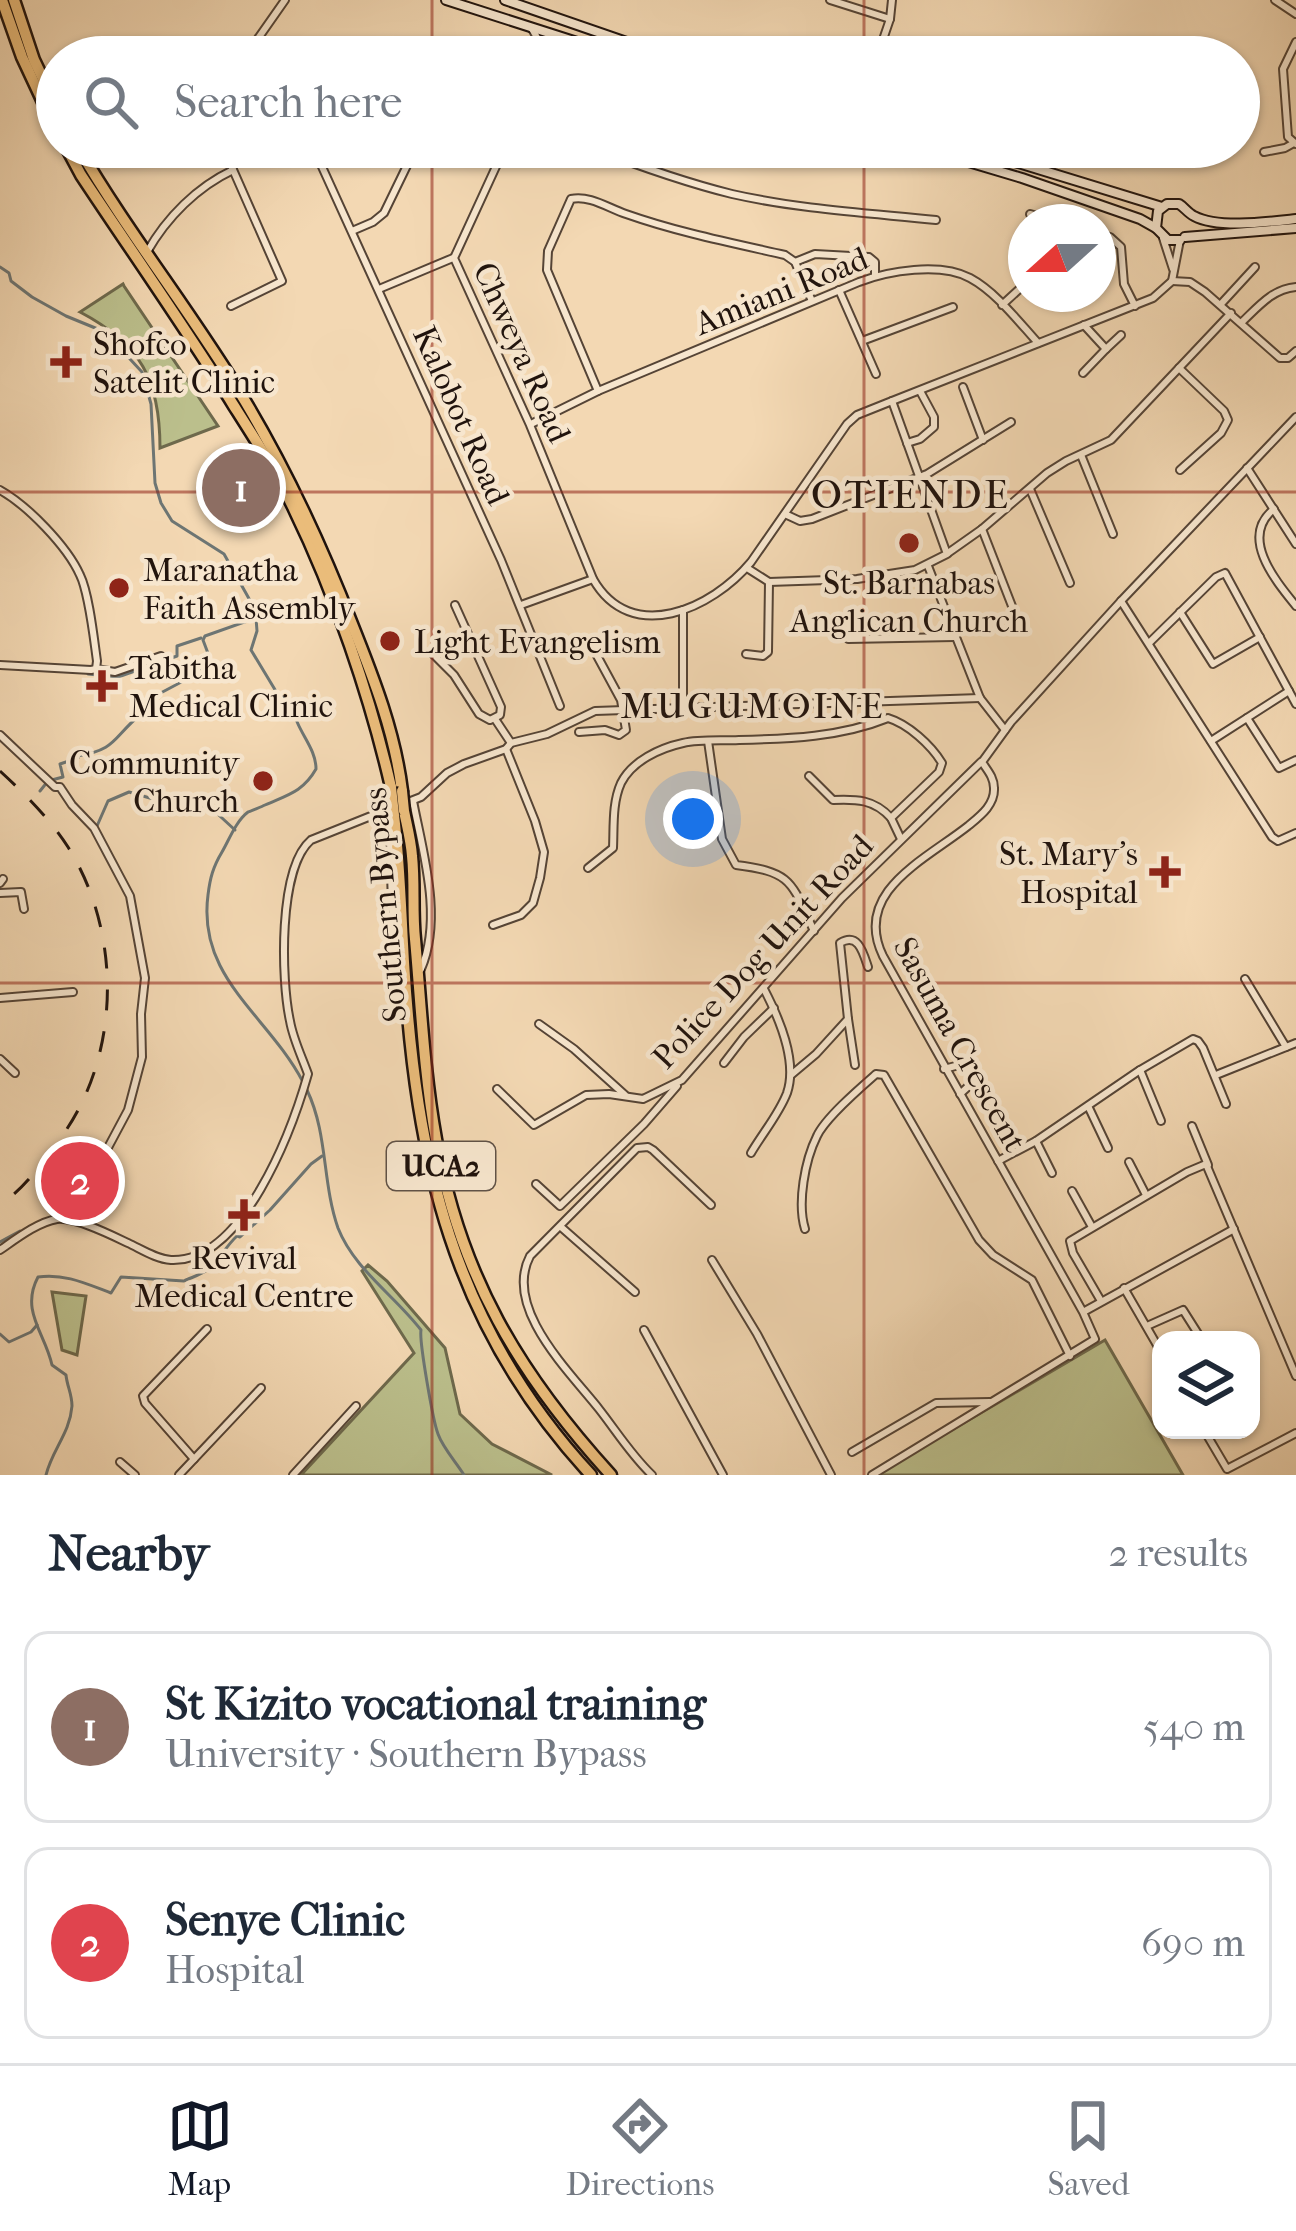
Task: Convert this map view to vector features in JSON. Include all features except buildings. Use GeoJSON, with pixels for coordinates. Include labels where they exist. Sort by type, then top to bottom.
{"type":"FeatureCollection","features":[{"type":"Feature","properties":{"kind":"highway"},"geometry":{"type":"LineString","coordinates":[[2,0],[36,87]]}},
{"type":"Feature","properties":{"kind":"highway"},"geometry":{"type":"LineString","coordinates":[[14,0],[36,64]]}},
{"type":"Feature","properties":{"kind":"highway","name":"Southern Bypass"},"geometry":{"type":"LineString","coordinates":[[77,168],[205,359],[295,510],[336,609],[396,789]]}},
{"type":"Feature","properties":{"kind":"highway","name":"Southern Bypass"},"geometry":{"type":"LineString","coordinates":[[91,168],[243,398],[301,503],[365,651],[394,747],[399,809],[412,857],[412,917],[434,1133],[449,1198],[487,1303],[516,1354],[556,1412],[611,1475]]}},
{"type":"Feature","properties":{"kind":"highway","name":"Southern Bypass"},"geometry":{"type":"LineString","coordinates":[[399,809],[404,963],[416,1086],[438,1203],[462,1275],[495,1345],[530,1399],[591,1475]]}},
{"type":"Feature","properties":{"kind":"main road"},"geometry":{"type":"LineString","coordinates":[[446,0],[558,36]]}},
{"type":"Feature","properties":{"kind":"main road"},"geometry":{"type":"LineString","coordinates":[[506,0],[610,36]]}},
{"type":"Feature","properties":{"kind":"main road"},"geometry":{"type":"LineString","coordinates":[[989,168],[1140,219],[1163,238],[1296,224]]}},
{"type":"Feature","properties":{"kind":"main road"},"geometry":{"type":"LineString","coordinates":[[1035,168],[1162,207],[1179,204],[1191,215],[1234,224],[1296,224]]}},
{"type":"Feature","properties":{"kind":"main road"},"geometry":{"type":"LineString","coordinates":[[1156,228],[1162,207]]}},
{"type":"Feature","properties":{"kind":"main road"},"geometry":{"type":"LineString","coordinates":[[1183,238],[1192,227],[1191,215]]}},
{"type":"Feature","properties":{"kind":"street"},"geometry":{"type":"LineString","coordinates":[[259,36],[286,0]]}},
{"type":"Feature","properties":{"kind":"street"},"geometry":{"type":"LineString","coordinates":[[830,0],[890,19]]}},
{"type":"Feature","properties":{"kind":"street"},"geometry":{"type":"LineString","coordinates":[[884,36],[892,0]]}},
{"type":"Feature","properties":{"kind":"street"},"geometry":{"type":"LineString","coordinates":[[1279,1],[1296,14]]}},
{"type":"Feature","properties":{"kind":"street"},"geometry":{"type":"LineString","coordinates":[[531,27],[538,36]]}},
{"type":"Feature","properties":{"kind":"street"},"geometry":{"type":"LineString","coordinates":[[1264,152],[1295,143],[1288,131],[1283,69],[1296,42]]}},
{"type":"Feature","properties":{"kind":"street","name":"Kalobot Road"},"geometry":{"type":"LineString","coordinates":[[323,168],[521,605],[560,706]]}},
{"type":"Feature","properties":{"kind":"street"},"geometry":{"type":"LineString","coordinates":[[352,232],[384,213],[406,168]]}},
{"type":"Feature","properties":{"kind":"street","name":"Chweya Road"},"geometry":{"type":"LineString","coordinates":[[496,168],[454,257],[593,579]]}},
{"type":"Feature","properties":{"kind":"street"},"geometry":{"type":"LineString","coordinates":[[646,168],[780,203],[936,220]]}},
{"type":"Feature","properties":{"kind":"street"},"geometry":{"type":"LineString","coordinates":[[146,253],[181,205],[233,170],[283,281],[232,306]]}},
{"type":"Feature","properties":{"kind":"street"},"geometry":{"type":"LineString","coordinates":[[598,391],[548,270],[548,251],[571,199],[586,198],[690,233],[785,255],[795,262],[812,301]]}},
{"type":"Feature","properties":{"kind":"street"},"geometry":{"type":"LineString","coordinates":[[1163,238],[1173,277]]}},
{"type":"Feature","properties":{"kind":"street"},"geometry":{"type":"LineString","coordinates":[[521,605],[593,579],[604,598],[622,611],[643,616],[683,610],[712,597],[747,568],[856,415],[1153,298],[1173,277],[1183,238]]}},
{"type":"Feature","properties":{"kind":"street"},"geometry":{"type":"LineString","coordinates":[[1116,242],[1121,247],[1124,284],[1135,306]]}},
{"type":"Feature","properties":{"kind":"street"},"geometry":{"type":"LineString","coordinates":[[795,262],[815,254],[869,256],[875,262],[875,276]]}},
{"type":"Feature","properties":{"kind":"street"},"geometry":{"type":"LineString","coordinates":[[379,289],[454,257]]}},
{"type":"Feature","properties":{"kind":"street"},"geometry":{"type":"LineString","coordinates":[[1221,304],[1255,267]]}},
{"type":"Feature","properties":{"kind":"street","name":"Amiani Road"},"geometry":{"type":"LineString","coordinates":[[530,425],[598,391],[838,290],[906,270],[960,274],[975,280],[1038,343]]}},
{"type":"Feature","properties":{"kind":"street"},"geometry":{"type":"LineString","coordinates":[[1173,277],[1190,282],[1221,304],[1280,358],[1296,351]]}},
{"type":"Feature","properties":{"kind":"street"},"geometry":{"type":"LineString","coordinates":[[1241,323],[1274,293],[1296,287]]}},
{"type":"Feature","properties":{"kind":"street"},"geometry":{"type":"LineString","coordinates":[[838,290],[876,374]]}},
{"type":"Feature","properties":{"kind":"street"},"geometry":{"type":"LineString","coordinates":[[1001,305],[1008,299]]}},
{"type":"Feature","properties":{"kind":"street"},"geometry":{"type":"LineString","coordinates":[[862,341],[952,307]]}},
{"type":"Feature","properties":{"kind":"street"},"geometry":{"type":"LineString","coordinates":[[747,568],[769,582],[888,576],[928,566],[982,529],[1047,473],[1111,440],[1231,314]]}},
{"type":"Feature","properties":{"kind":"street"},"geometry":{"type":"LineString","coordinates":[[1084,325],[1106,349]]}},
{"type":"Feature","properties":{"kind":"street"},"geometry":{"type":"LineString","coordinates":[[1083,373],[1120,335]]}},
{"type":"Feature","properties":{"kind":"street"},"geometry":{"type":"LineString","coordinates":[[1179,368],[1228,420],[1221,434],[1180,470]]}},
{"type":"Feature","properties":{"kind":"street"},"geometry":{"type":"LineString","coordinates":[[963,387],[983,440]]}},
{"type":"Feature","properties":{"kind":"street"},"geometry":{"type":"LineString","coordinates":[[907,443],[934,428],[920,391]]}},
{"type":"Feature","properties":{"kind":"street"},"geometry":{"type":"LineString","coordinates":[[892,401],[947,554]]}},
{"type":"Feature","properties":{"kind":"street"},"geometry":{"type":"LineString","coordinates":[[982,762],[1121,601],[1296,417]]}},
{"type":"Feature","properties":{"kind":"street"},"geometry":{"type":"LineString","coordinates":[[785,514],[800,521],[812,518],[920,477],[1011,422]]}},
{"type":"Feature","properties":{"kind":"street"},"geometry":{"type":"LineString","coordinates":[[1081,455],[1113,534]]}},
{"type":"Feature","properties":{"kind":"street"},"geometry":{"type":"LineString","coordinates":[[1247,468],[1296,544]]}},
{"type":"Feature","properties":{"kind":"street"},"geometry":{"type":"LineString","coordinates":[[1030,489],[1070,583]]}},
{"type":"Feature","properties":{"kind":"street"},"geometry":{"type":"LineString","coordinates":[[0,490],[37,520],[78,570],[95,669]]}},
{"type":"Feature","properties":{"kind":"street"},"geometry":{"type":"LineString","coordinates":[[1274,509],[1259,529],[1263,557],[1296,606]]}},
{"type":"Feature","properties":{"kind":"street"},"geometry":{"type":"LineString","coordinates":[[982,529],[1017,619]]}},
{"type":"Feature","properties":{"kind":"street"},"geometry":{"type":"LineString","coordinates":[[928,566],[980,698],[1005,730]]}},
{"type":"Feature","properties":{"kind":"street"},"geometry":{"type":"LineString","coordinates":[[1149,644],[1225,573],[1296,704]]}},
{"type":"Feature","properties":{"kind":"street"},"geometry":{"type":"LineString","coordinates":[[746,654],[768,652],[769,582]]}},
{"type":"Feature","properties":{"kind":"street"},"geometry":{"type":"LineString","coordinates":[[1121,601],[1275,840],[1296,833]]}},
{"type":"Feature","properties":{"kind":"street"},"geometry":{"type":"LineString","coordinates":[[434,654],[479,714],[486,720],[500,715],[502,707],[455,605]]}},
{"type":"Feature","properties":{"kind":"street"},"geometry":{"type":"LineString","coordinates":[[683,610],[683,706]]}},
{"type":"Feature","properties":{"kind":"street"},"geometry":{"type":"LineString","coordinates":[[1180,612],[1213,664],[1260,637]]}},
{"type":"Feature","properties":{"kind":"street"},"geometry":{"type":"LineString","coordinates":[[848,639],[954,637]]}},
{"type":"Feature","properties":{"kind":"street"},"geometry":{"type":"LineString","coordinates":[[579,732],[622,735],[627,727],[618,693],[595,652]]}},
{"type":"Feature","properties":{"kind":"street"},"geometry":{"type":"LineString","coordinates":[[0,665],[102,672],[161,656]]}},
{"type":"Feature","properties":{"kind":"street"},"geometry":{"type":"LineString","coordinates":[[1210,741],[1289,691]]}},
{"type":"Feature","properties":{"kind":"street"},"geometry":{"type":"LineString","coordinates":[[60,1218],[111,1234],[165,1259],[183,1258],[200,1252],[230,1229],[261,1190],[308,1074],[290,1025],[283,967],[296,861],[311,840],[399,809],[460,766],[595,711],[980,698]]}},
{"type":"Feature","properties":{"kind":"street"},"geometry":{"type":"LineString","coordinates":[[1246,718],[1279,768],[1296,760]]}},
{"type":"Feature","properties":{"kind":"street"},"geometry":{"type":"LineString","coordinates":[[493,925],[520,916],[533,903],[544,852],[495,719]]}},
{"type":"Feature","properties":{"kind":"street"},"geometry":{"type":"LineString","coordinates":[[588,868],[613,848],[617,794],[625,776],[635,765],[676,745],[854,731],[894,719],[942,764],[891,818]]}},
{"type":"Feature","properties":{"kind":"street"},"geometry":{"type":"LineString","coordinates":[[0,734],[60,787],[94,828],[130,896],[145,978],[142,1057],[128,1110],[96,1170],[60,1218],[0,1250]]}},
{"type":"Feature","properties":{"kind":"street"},"geometry":{"type":"LineString","coordinates":[[708,741],[722,839],[736,865],[772,869],[794,888],[814,932]]}},
{"type":"Feature","properties":{"kind":"street","name":"Police Dog Unit Road"},"geometry":{"type":"LineString","coordinates":[[497,1089],[534,1125],[586,1095],[649,1098],[682,1080],[842,898],[982,762]]}},
{"type":"Feature","properties":{"kind":"street","name":"Sasuma Crescent"},"geometry":{"type":"LineString","coordinates":[[982,762],[992,778],[991,803],[886,892],[874,916],[877,945],[1084,1312],[1094,1341],[1070,1356]]}},
{"type":"Feature","properties":{"kind":"street"},"geometry":{"type":"LineString","coordinates":[[809,776],[832,800],[874,804],[891,818],[901,839]]}},
{"type":"Feature","properties":{"kind":"street"},"geometry":{"type":"LineString","coordinates":[[394,967],[390,842],[399,809]]}},
{"type":"Feature","properties":{"kind":"street"},"geometry":{"type":"LineString","coordinates":[[0,893],[20,892],[24,909]]}},
{"type":"Feature","properties":{"kind":"street"},"geometry":{"type":"LineString","coordinates":[[854,1065],[840,943],[848,939],[859,944],[868,967]]}},
{"type":"Feature","properties":{"kind":"street"},"geometry":{"type":"LineString","coordinates":[[1245,980],[1286,1047]]}},
{"type":"Feature","properties":{"kind":"street"},"geometry":{"type":"LineString","coordinates":[[751,1153],[784,1101],[790,1075],[774,1008],[764,989]]}},
{"type":"Feature","properties":{"kind":"street"},"geometry":{"type":"LineString","coordinates":[[0,998],[74,992]]}},
{"type":"Feature","properties":{"kind":"street"},"geometry":{"type":"LineString","coordinates":[[724,1063],[774,1008]]}},
{"type":"Feature","properties":{"kind":"street"},"geometry":{"type":"LineString","coordinates":[[790,1075],[848,1019]]}},
{"type":"Feature","properties":{"kind":"street"},"geometry":{"type":"LineString","coordinates":[[538,1024],[628,1098]]}},
{"type":"Feature","properties":{"kind":"street"},"geometry":{"type":"LineString","coordinates":[[998,1161],[1192,1039],[1203,1048],[1226,1104]]}},
{"type":"Feature","properties":{"kind":"street"},"geometry":{"type":"LineString","coordinates":[[1216,1076],[1296,1043]]}},
{"type":"Feature","properties":{"kind":"street"},"geometry":{"type":"LineString","coordinates":[[0,1059],[15,1073]]}},
{"type":"Feature","properties":{"kind":"street"},"geometry":{"type":"LineString","coordinates":[[944,1069],[963,1064],[973,1076],[960,1094]]}},
{"type":"Feature","properties":{"kind":"street"},"geometry":{"type":"LineString","coordinates":[[1140,1070],[1161,1121]]}},
{"type":"Feature","properties":{"kind":"street"},"geometry":{"type":"LineString","coordinates":[[805,1229],[800,1197],[816,1137],[857,1090],[876,1074],[884,1075],[986,1250],[1032,1280],[1070,1356],[872,1475]]}},
{"type":"Feature","properties":{"kind":"street"},"geometry":{"type":"LineString","coordinates":[[536,1184],[560,1206],[682,1080]]}},
{"type":"Feature","properties":{"kind":"street"},"geometry":{"type":"LineString","coordinates":[[1088,1106],[1108,1148]]}},
{"type":"Feature","properties":{"kind":"street"},"geometry":{"type":"LineString","coordinates":[[1192,1126],[1296,1376]]}},
{"type":"Feature","properties":{"kind":"street"},"geometry":{"type":"LineString","coordinates":[[1036,1141],[1052,1173]]}},
{"type":"Feature","properties":{"kind":"street"},"geometry":{"type":"LineString","coordinates":[[652,1475],[631,1454],[535,1323],[525,1295],[524,1267],[633,1151],[642,1147],[653,1150],[711,1205]]}},
{"type":"Feature","properties":{"kind":"street"},"geometry":{"type":"LineString","coordinates":[[1129,1162],[1146,1195]]}},
{"type":"Feature","properties":{"kind":"street"},"geometry":{"type":"LineString","coordinates":[[1101,1301],[1070,1244],[1073,1238],[1199,1165],[1208,1165]]}},
{"type":"Feature","properties":{"kind":"street"},"geometry":{"type":"LineString","coordinates":[[1072,1191],[1092,1227]]}},
{"type":"Feature","properties":{"kind":"street"},"geometry":{"type":"LineString","coordinates":[[561,1227],[634,1292]]}},
{"type":"Feature","properties":{"kind":"street"},"geometry":{"type":"LineString","coordinates":[[1084,1312],[1234,1228]]}},
{"type":"Feature","properties":{"kind":"street"},"geometry":{"type":"LineString","coordinates":[[712,1260],[831,1475]]}},
{"type":"Feature","properties":{"kind":"street"},"geometry":{"type":"LineString","coordinates":[[1124,1288],[1152,1335]]}},
{"type":"Feature","properties":{"kind":"street"},"geometry":{"type":"LineString","coordinates":[[1147,1326],[1183,1310],[1196,1331]]}},
{"type":"Feature","properties":{"kind":"street"},"geometry":{"type":"LineString","coordinates":[[194,1460],[142,1396],[207,1329]]}},
{"type":"Feature","properties":{"kind":"street"},"geometry":{"type":"LineString","coordinates":[[644,1330],[723,1475]]}},
{"type":"Feature","properties":{"kind":"street"},"geometry":{"type":"LineString","coordinates":[[179,1475],[261,1388]]}},
{"type":"Feature","properties":{"kind":"street"},"geometry":{"type":"LineString","coordinates":[[852,1453],[936,1403],[992,1402]]}},
{"type":"Feature","properties":{"kind":"street"},"geometry":{"type":"LineString","coordinates":[[293,1475],[356,1406]]}},
{"type":"Feature","properties":{"kind":"street"},"geometry":{"type":"LineString","coordinates":[[1209,1439],[1227,1472],[1296,1432]]}},
{"type":"Feature","properties":{"kind":"street"},"geometry":{"type":"LineString","coordinates":[[119,1475],[123,1465],[135,1475]]}},
{"type":"Feature","properties":{"kind":"green space"},"geometry":{"type":"Polygon","coordinates":[[[123,284],[218,426],[160,448],[156,403],[143,366],[118,337],[80,312],[123,284]]]}},
{"type":"Feature","properties":{"kind":"green space"},"geometry":{"type":"Polygon","coordinates":[[[368,1265],[445,1348],[460,1414],[492,1444],[552,1475],[301,1475],[414,1353],[362,1271],[368,1265]]]}},
{"type":"Feature","properties":{"kind":"green space"},"geometry":{"type":"Polygon","coordinates":[[[52,1292],[86,1296],[77,1355],[62,1350],[52,1292]]]}},
{"type":"Feature","properties":{"kind":"green space"},"geometry":{"type":"Polygon","coordinates":[[[1105,1340],[1152,1421],[1152,1439],[1162,1439],[1183,1475],[875,1475],[1105,1340]]]}},
{"type":"Feature","properties":{"kind":"waterway"},"geometry":{"type":"LineString","coordinates":[[0,267],[32,297],[105,332],[142,372],[151,404],[155,483],[161,503],[172,521],[224,554],[256,618],[251,650],[277,693],[293,706],[313,753],[316,769],[306,783],[240,820],[211,878],[207,924],[224,973],[303,1082]]}},
{"type":"Feature","properties":{"kind":"waterway"},"geometry":{"type":"LineString","coordinates":[[40,791],[48,781],[63,777],[60,764],[113,742],[140,715],[138,705],[187,679],[188,670],[212,664],[205,636],[256,618]]}},
{"type":"Feature","properties":{"kind":"waterway"},"geometry":{"type":"LineString","coordinates":[[88,674],[118,677],[177,656],[177,646],[201,638]]}},
{"type":"Feature","properties":{"kind":"waterway"},"geometry":{"type":"LineString","coordinates":[[97,826],[108,801],[129,792],[195,811],[209,806],[235,830]]}},
{"type":"Feature","properties":{"kind":"waterway"},"geometry":{"type":"LineString","coordinates":[[307,1090],[338,1228],[364,1269],[421,1330],[438,1434],[464,1475]]}},
{"type":"Feature","properties":{"kind":"waterway"},"geometry":{"type":"LineString","coordinates":[[46,1475],[72,1406],[66,1375],[52,1365],[33,1311],[38,1277],[66,1278],[111,1293],[121,1277],[184,1281],[211,1267],[322,1156]]}},
{"type":"Feature","properties":{"kind":"waterway"},"geometry":{"type":"LineString","coordinates":[[0,1242],[20,1231]]}},
{"type":"Feature","properties":{"kind":"waterway"},"geometry":{"type":"LineString","coordinates":[[0,1334],[9,1342],[37,1325]]}},
{"type":"Feature","properties":{"kind":"railway"},"geometry":{"type":"LineString","coordinates":[[0,771],[53,826],[86,881],[98,917],[107,993],[104,1031],[81,1104],[41,1165],[0,1205]]}},
{"type":"Feature","properties":{"kind":"place","name":"Shofco Satelit Clinic"},"geometry":{"type":"Point","coordinates":[66,362]}},
{"type":"Feature","properties":{"kind":"place","name":"St Kizito vocational training"},"geometry":{"type":"Point","coordinates":[241,488]}},
{"type":"Feature","properties":{"kind":"place","name":"St. Barnabas Anglican Church"},"geometry":{"type":"Point","coordinates":[909,543]}},
{"type":"Feature","properties":{"kind":"place","name":"Maranatha Faith Assembly"},"geometry":{"type":"Point","coordinates":[119,588]}},
{"type":"Feature","properties":{"kind":"place","name":"Light Evangelism"},"geometry":{"type":"Point","coordinates":[390,641]}},
{"type":"Feature","properties":{"kind":"place","name":"Tabitha Medical Clinic"},"geometry":{"type":"Point","coordinates":[102,686]}},
{"type":"Feature","properties":{"kind":"place","name":"Community Church"},"geometry":{"type":"Point","coordinates":[263,781]}},
{"type":"Feature","properties":{"kind":"place","name":"St. Mary's Hospital"},"geometry":{"type":"Point","coordinates":[1165,872]}},
{"type":"Feature","properties":{"kind":"place","name":"Senye Clinic"},"geometry":{"type":"Point","coordinates":[80,1181]}},
{"type":"Feature","properties":{"kind":"place","name":"Revival Medical Centre"},"geometry":{"type":"Point","coordinates":[244,1215]}},
{"type":"Feature","properties":{"kind":"district","name":"OTIENDE"},"geometry":{"type":"Point","coordinates":[911,494]}},
{"type":"Feature","properties":{"kind":"district","name":"MUGUMOINE"},"geometry":{"type":"Point","coordinates":[753,705]}}]}
